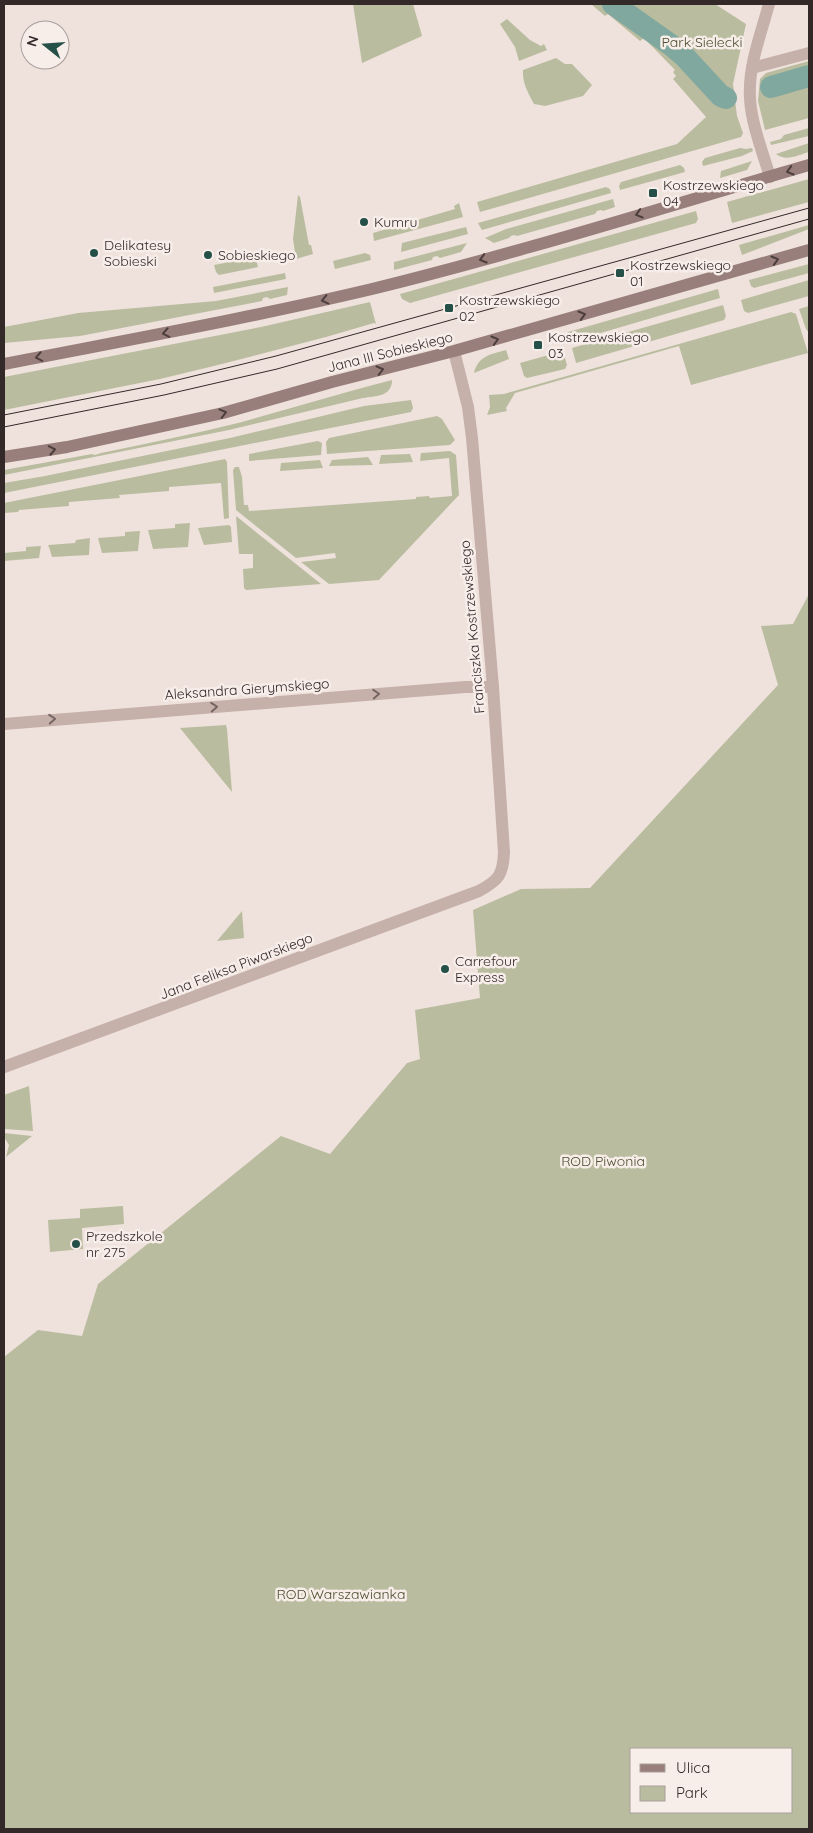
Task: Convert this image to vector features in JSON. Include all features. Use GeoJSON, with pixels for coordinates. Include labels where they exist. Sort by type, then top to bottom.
{"type":"FeatureCollection","features":[{"type":"Feature","properties":{"kind":"main road"},"geometry":{"type":"LineString","coordinates":[[4,364],[250,316],[371,289],[809,165]]}},
{"type":"Feature","properties":{"kind":"main road","name":"Jana III Sobieskiego"},"geometry":{"type":"LineString","coordinates":[[4,457],[67,447],[242,408],[332,382],[454,351],[809,250]]}},
{"type":"Feature","properties":{"kind":"street"},"geometry":{"type":"LineString","coordinates":[[769,4],[752,68],[750,106],[770,177]]}},
{"type":"Feature","properties":{"kind":"street"},"geometry":{"type":"LineString","coordinates":[[752,68],[809,53]]}},
{"type":"Feature","properties":{"kind":"street","name":"Franciszka Kostrzewskiego"},"geometry":{"type":"LineString","coordinates":[[454,351],[472,429],[504,852],[500,874],[496,880],[479,891]]}},
{"type":"Feature","properties":{"kind":"street","name":"Aleksandra Gierymskiego"},"geometry":{"type":"LineString","coordinates":[[4,724],[465,687],[493,687]]}},
{"type":"Feature","properties":{"kind":"street","name":"Jana Feliksa Piwarskiego"},"geometry":{"type":"LineString","coordinates":[[4,1068],[479,891]]}},
{"type":"Feature","properties":{"kind":"green space"},"geometry":{"type":"Polygon","coordinates":[[[353,4],[413,4],[422,36],[362,63],[353,4]]]}},
{"type":"Feature","properties":{"kind":"green space","name":"Park Sielecki"},"geometry":{"type":"Polygon","coordinates":[[[591,4],[715,4],[746,24],[733,84],[737,116],[743,133],[741,137],[480,212],[477,202],[677,144],[706,117],[673,79],[676,76],[673,72],[675,70],[644,38],[640,41],[608,14],[605,16],[591,4]]]}},
{"type":"Feature","properties":{"kind":"green space"},"geometry":{"type":"Polygon","coordinates":[[[507,19],[530,40],[541,46],[544,44],[547,50],[519,61],[515,47],[500,24],[507,19]]]}},
{"type":"Feature","properties":{"kind":"green space"},"geometry":{"type":"Polygon","coordinates":[[[556,58],[565,64],[572,64],[592,85],[583,96],[545,106],[534,104],[524,83],[523,70],[556,58]]]}},
{"type":"Feature","properties":{"kind":"green space"},"geometry":{"type":"Polygon","coordinates":[[[809,61],[809,118],[765,130],[758,101],[760,79],[766,73],[809,61]]]}},
{"type":"Feature","properties":{"kind":"green space"},"geometry":{"type":"Polygon","coordinates":[[[809,128],[809,136],[771,145],[770,142],[781,139],[784,135],[809,128]]]}},
{"type":"Feature","properties":{"kind":"green space"},"geometry":{"type":"Polygon","coordinates":[[[809,143],[809,152],[788,158],[776,154],[809,143]]]}},
{"type":"Feature","properties":{"kind":"green space"},"geometry":{"type":"Polygon","coordinates":[[[740,148],[752,148],[753,151],[742,156],[703,166],[702,162],[705,158],[740,148]]]}},
{"type":"Feature","properties":{"kind":"green space"},"geometry":{"type":"Polygon","coordinates":[[[752,161],[747,170],[720,178],[721,171],[752,161]]]}},
{"type":"Feature","properties":{"kind":"green space"},"geometry":{"type":"Polygon","coordinates":[[[680,165],[684,168],[685,172],[620,190],[621,182],[680,165]]]}},
{"type":"Feature","properties":{"kind":"green space"},"geometry":{"type":"Polygon","coordinates":[[[809,179],[809,202],[732,223],[727,202],[809,179]]]}},
{"type":"Feature","properties":{"kind":"green space"},"geometry":{"type":"Polygon","coordinates":[[[606,187],[610,189],[611,193],[482,230],[478,223],[606,187]]]}},
{"type":"Feature","properties":{"kind":"green space"},"geometry":{"type":"Polygon","coordinates":[[[298,195],[300,197],[309,245],[311,245],[313,254],[296,259],[293,239],[298,195]]]}},
{"type":"Feature","properties":{"kind":"green space"},"geometry":{"type":"Polygon","coordinates":[[[613,199],[615,207],[597,211],[595,214],[517,236],[514,235],[494,243],[485,238],[506,229],[613,199]]]}},
{"type":"Feature","properties":{"kind":"green space"},"geometry":{"type":"Polygon","coordinates":[[[459,203],[463,217],[374,241],[373,233],[455,209],[454,206],[459,203]]]}},
{"type":"Feature","properties":{"kind":"green space"},"geometry":{"type":"Polygon","coordinates":[[[696,211],[698,219],[696,223],[410,303],[402,299],[400,294],[696,211]]]}},
{"type":"Feature","properties":{"kind":"green space"},"geometry":{"type":"Polygon","coordinates":[[[809,225],[809,229],[742,255],[739,245],[809,225]]]}},
{"type":"Feature","properties":{"kind":"green space"},"geometry":{"type":"Polygon","coordinates":[[[466,227],[468,234],[401,252],[402,243],[466,227]]]}},
{"type":"Feature","properties":{"kind":"green space"},"geometry":{"type":"Polygon","coordinates":[[[467,243],[461,252],[440,258],[437,256],[433,257],[432,260],[394,270],[394,262],[467,243]]]}},
{"type":"Feature","properties":{"kind":"green space"},"geometry":{"type":"Polygon","coordinates":[[[365,253],[370,255],[371,260],[335,269],[333,261],[365,253]]]}},
{"type":"Feature","properties":{"kind":"green space"},"geometry":{"type":"Polygon","coordinates":[[[256,257],[258,267],[219,275],[214,265],[256,257]]]}},
{"type":"Feature","properties":{"kind":"green space"},"geometry":{"type":"Polygon","coordinates":[[[809,264],[809,273],[754,288],[749,280],[809,264]]]}},
{"type":"Feature","properties":{"kind":"green space"},"geometry":{"type":"Polygon","coordinates":[[[285,273],[286,279],[214,293],[213,287],[285,273]]]}},
{"type":"Feature","properties":{"kind":"green space"},"geometry":{"type":"Polygon","coordinates":[[[809,280],[809,296],[748,313],[744,311],[741,300],[809,280]]]}},
{"type":"Feature","properties":{"kind":"green space"},"geometry":{"type":"Polygon","coordinates":[[[288,287],[287,295],[270,299],[267,297],[263,298],[262,301],[80,336],[4,343],[4,327],[78,313],[216,301],[288,287]]]}},
{"type":"Feature","properties":{"kind":"green space"},"geometry":{"type":"Polygon","coordinates":[[[718,289],[720,298],[570,342],[568,332],[718,289]]]}},
{"type":"Feature","properties":{"kind":"green space"},"geometry":{"type":"Polygon","coordinates":[[[370,302],[376,324],[160,379],[4,410],[4,377],[261,327],[370,302]]]}},
{"type":"Feature","properties":{"kind":"green space"},"geometry":{"type":"Polygon","coordinates":[[[723,305],[726,316],[724,320],[576,363],[572,348],[723,305]]]}},
{"type":"Feature","properties":{"kind":"green space"},"geometry":{"type":"Polygon","coordinates":[[[809,306],[809,333],[799,309],[809,306]]]}},
{"type":"Feature","properties":{"kind":"green space"},"geometry":{"type":"Polygon","coordinates":[[[791,312],[796,314],[808,353],[691,385],[679,346],[515,393],[506,408],[507,411],[487,415],[490,407],[489,395],[504,394],[791,312]]]}},
{"type":"Feature","properties":{"kind":"green space"},"geometry":{"type":"Polygon","coordinates":[[[506,350],[509,359],[474,373],[482,359],[506,350]]]}},
{"type":"Feature","properties":{"kind":"green space"},"geometry":{"type":"Polygon","coordinates":[[[563,351],[567,365],[565,369],[527,378],[524,376],[520,363],[563,351]]]}},
{"type":"Feature","properties":{"kind":"green space"},"geometry":{"type":"Polygon","coordinates":[[[392,380],[389,390],[382,395],[229,430],[4,475],[4,470],[95,455],[242,422],[392,380]]]}},
{"type":"Feature","properties":{"kind":"green space"},"geometry":{"type":"Polygon","coordinates":[[[411,400],[413,408],[411,412],[4,493],[4,483],[230,438],[364,406],[411,400]]]}},
{"type":"Feature","properties":{"kind":"green space"},"geometry":{"type":"Polygon","coordinates":[[[437,416],[442,419],[455,440],[450,445],[327,454],[326,442],[329,438],[437,416]]]}},
{"type":"Feature","properties":{"kind":"green space"},"geometry":{"type":"Polygon","coordinates":[[[318,441],[322,443],[321,455],[249,461],[249,454],[318,441]]]}},
{"type":"Feature","properties":{"kind":"green space"},"geometry":{"type":"Polygon","coordinates":[[[450,451],[456,455],[459,495],[379,580],[329,584],[301,562],[336,558],[335,553],[296,558],[236,510],[233,470],[235,467],[239,467],[242,477],[244,505],[248,505],[249,511],[416,499],[416,497],[429,496],[430,498],[452,496],[449,458],[420,461],[421,453],[450,451]]]}},
{"type":"Feature","properties":{"kind":"green space"},"geometry":{"type":"Polygon","coordinates":[[[410,454],[413,462],[379,464],[381,455],[410,454]]]}},
{"type":"Feature","properties":{"kind":"green space"},"geometry":{"type":"Polygon","coordinates":[[[368,457],[373,465],[329,466],[332,460],[368,457]]]}},
{"type":"Feature","properties":{"kind":"green space"},"geometry":{"type":"Polygon","coordinates":[[[225,459],[227,462],[229,518],[224,519],[221,483],[169,487],[169,491],[119,495],[120,498],[69,502],[69,506],[4,513],[4,503],[225,459]]]}},
{"type":"Feature","properties":{"kind":"green space"},"geometry":{"type":"Polygon","coordinates":[[[320,460],[323,468],[280,471],[281,463],[320,460]]]}},
{"type":"Feature","properties":{"kind":"green space"},"geometry":{"type":"Polygon","coordinates":[[[236,516],[321,584],[246,590],[244,588],[243,569],[253,568],[253,554],[239,554],[236,516]]]}},
{"type":"Feature","properties":{"kind":"green space"},"geometry":{"type":"Polygon","coordinates":[[[190,523],[188,547],[153,549],[148,530],[175,528],[175,524],[190,523]]]}},
{"type":"Feature","properties":{"kind":"green space"},"geometry":{"type":"Polygon","coordinates":[[[229,525],[231,527],[232,542],[204,545],[198,528],[229,525]]]}},
{"type":"Feature","properties":{"kind":"green space"},"geometry":{"type":"Polygon","coordinates":[[[140,531],[138,551],[102,553],[98,538],[125,536],[125,532],[140,531]]]}},
{"type":"Feature","properties":{"kind":"green space"},"geometry":{"type":"Polygon","coordinates":[[[90,538],[89,555],[52,557],[48,545],[75,543],[76,540],[90,538]]]}},
{"type":"Feature","properties":{"kind":"green space"},"geometry":{"type":"Polygon","coordinates":[[[41,546],[39,558],[4,561],[4,553],[26,551],[26,547],[41,546]]]}},
{"type":"Feature","properties":{"kind":"green space"},"geometry":{"type":"Polygon","coordinates":[[[809,594],[809,1829],[4,1829],[4,1357],[38,1330],[82,1336],[98,1284],[281,1136],[330,1154],[407,1063],[420,1059],[415,1010],[480,998],[473,910],[521,889],[590,888],[778,685],[761,626],[793,624],[809,594]]]}},
{"type":"Feature","properties":{"kind":"green space"},"geometry":{"type":"Polygon","coordinates":[[[226,725],[227,729],[232,792],[180,728],[226,725]]]}},
{"type":"Feature","properties":{"kind":"green space"},"geometry":{"type":"Polygon","coordinates":[[[242,911],[244,938],[217,941],[242,911]]]}},
{"type":"Feature","properties":{"kind":"green space"},"geometry":{"type":"Polygon","coordinates":[[[29,1086],[33,1131],[4,1129],[4,1095],[29,1086]]]}},
{"type":"Feature","properties":{"kind":"green space"},"geometry":{"type":"Polygon","coordinates":[[[4,1133],[32,1136],[6,1157],[9,1145],[4,1137],[4,1133]]]}},
{"type":"Feature","properties":{"kind":"green space"},"geometry":{"type":"Polygon","coordinates":[[[123,1206],[124,1224],[82,1228],[83,1249],[50,1252],[48,1220],[80,1218],[80,1209],[123,1206]]]}},
{"type":"Feature","properties":{"kind":"waterway"},"geometry":{"type":"LineString","coordinates":[[613,4],[671,45],[685,57],[721,96],[726,98]]}},
{"type":"Feature","properties":{"kind":"waterway"},"geometry":{"type":"LineString","coordinates":[[771,87],[809,76]]}},
{"type":"Feature","properties":{"kind":"tram line"},"geometry":{"type":"LineString","coordinates":[[4,415],[161,384],[276,356],[809,208]]}},
{"type":"Feature","properties":{"kind":"tram line"},"geometry":{"type":"LineString","coordinates":[[4,427],[164,395],[277,369],[809,219]]}},
{"type":"Feature","properties":{"kind":"place","name":"Kostrzewskiego 04"},"geometry":{"type":"Point","coordinates":[653,193]}},
{"type":"Feature","properties":{"kind":"place","name":"Kumru"},"geometry":{"type":"Point","coordinates":[364,222]}},
{"type":"Feature","properties":{"kind":"place","name":"Delikatesy Sobieski"},"geometry":{"type":"Point","coordinates":[94,253]}},
{"type":"Feature","properties":{"kind":"place","name":"Sobieskiego"},"geometry":{"type":"Point","coordinates":[208,255]}},
{"type":"Feature","properties":{"kind":"place","name":"Kostrzewskiego 01"},"geometry":{"type":"Point","coordinates":[620,273]}},
{"type":"Feature","properties":{"kind":"place","name":"Kostrzewskiego 02"},"geometry":{"type":"Point","coordinates":[449,308]}},
{"type":"Feature","properties":{"kind":"place","name":"Kostrzewskiego 03"},"geometry":{"type":"Point","coordinates":[538,345]}},
{"type":"Feature","properties":{"kind":"place","name":"Carrefour Express"},"geometry":{"type":"Point","coordinates":[445,969]}},
{"type":"Feature","properties":{"kind":"place","name":"Przedszkole nr 275"},"geometry":{"type":"Point","coordinates":[76,1244]}},
{"type":"Feature","properties":{"kind":"park label","name":"ROD Piwonia"},"geometry":{"type":"Point","coordinates":[603,1161]}},
{"type":"Feature","properties":{"kind":"park label","name":"ROD Warszawianka"},"geometry":{"type":"Point","coordinates":[341,1594]}}]}
